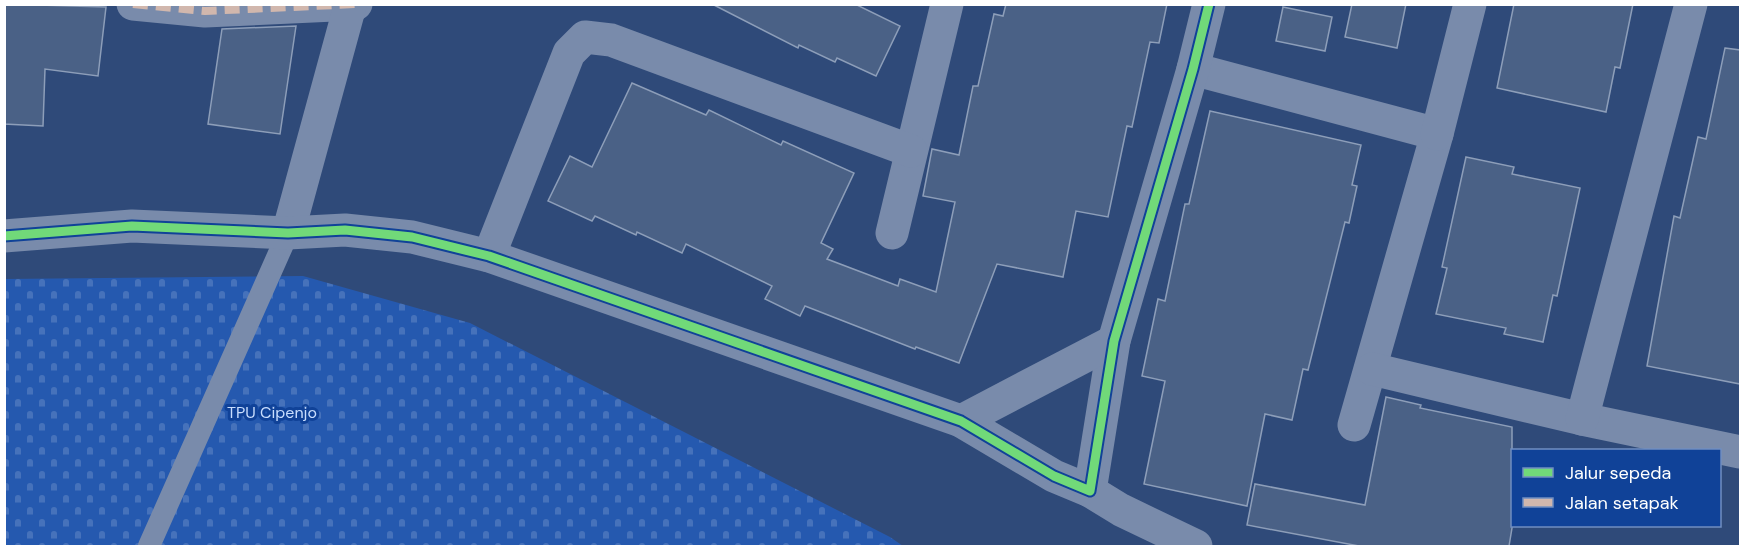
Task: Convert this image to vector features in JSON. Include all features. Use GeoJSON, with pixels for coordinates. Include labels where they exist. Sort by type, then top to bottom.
{"type":"FeatureCollection","features":[{"type":"Feature","properties":{"kind":"street"},"geometry":{"type":"LineString","coordinates":[[133,4],[205,11],[353,5],[288,233]]}},
{"type":"Feature","properties":{"kind":"street"},"geometry":{"type":"LineString","coordinates":[[892,233],[947,4]]}},
{"type":"Feature","properties":{"kind":"street"},"geometry":{"type":"LineString","coordinates":[[1090,491],[1114,341],[1193,69],[1209,4]]}},
{"type":"Feature","properties":{"kind":"street"},"geometry":{"type":"LineString","coordinates":[[1354,425],[1372,369],[1437,134],[1470,4]]}},
{"type":"Feature","properties":{"kind":"street"},"geometry":{"type":"LineString","coordinates":[[1582,419],[1691,4]]}},
{"type":"Feature","properties":{"kind":"street"},"geometry":{"type":"LineString","coordinates":[[489,256],[569,53],[585,37],[611,40],[911,151]]}},
{"type":"Feature","properties":{"kind":"street"},"geometry":{"type":"LineString","coordinates":[[1193,69],[1437,134]]}},
{"type":"Feature","properties":{"kind":"street"},"geometry":{"type":"LineString","coordinates":[[4,236],[132,226],[288,233],[345,230],[412,237],[489,256],[961,421],[1054,476],[1090,491],[1121,510],[1196,546]]}},
{"type":"Feature","properties":{"kind":"street"},"geometry":{"type":"LineString","coordinates":[[961,421],[1114,341]]}},
{"type":"Feature","properties":{"kind":"street"},"geometry":{"type":"LineString","coordinates":[[1372,369],[1582,419],[1740,452]]}},
{"type":"Feature","properties":{"kind":"lane"},"geometry":{"type":"LineString","coordinates":[[149,546],[288,233]]}},
{"type":"Feature","properties":{"kind":"green space","name":"TPU Cipenjo"},"geometry":{"type":"Polygon","coordinates":[[[303,276],[470,323],[890,537],[903,546],[5,546],[4,279],[303,276]]]}},
{"type":"Feature","properties":{"kind":"building"},"geometry":{"type":"Polygon","coordinates":[[[4,4],[106,7],[98,76],[45,69],[43,126],[4,124],[4,4]]]}},
{"type":"Feature","properties":{"kind":"building"},"geometry":{"type":"Polygon","coordinates":[[[712,4],[855,4],[900,26],[876,76],[837,58],[835,62],[799,45],[798,48],[712,4]]]}},
{"type":"Feature","properties":{"kind":"building"},"geometry":{"type":"Polygon","coordinates":[[[1006,4],[1167,4],[1159,43],[1150,42],[1132,127],[1127,126],[1108,217],[1076,211],[1063,277],[997,264],[959,363],[916,347],[915,349],[805,306],[800,316],[765,299],[772,286],[686,244],[682,253],[637,232],[636,235],[595,216],[592,221],[548,201],[570,156],[592,167],[632,83],[706,115],[709,110],[781,145],[783,141],[854,173],[821,243],[833,249],[827,259],[898,286],[900,279],[936,292],[955,202],[923,196],[932,149],[959,155],[973,86],[978,86],[994,14],[1003,16],[1006,4]]]}},
{"type":"Feature","properties":{"kind":"building"},"geometry":{"type":"Polygon","coordinates":[[[1352,4],[1406,4],[1397,48],[1345,37],[1352,4]]]}},
{"type":"Feature","properties":{"kind":"building"},"geometry":{"type":"Polygon","coordinates":[[[1514,4],[1633,4],[1620,68],[1615,67],[1606,112],[1497,88],[1514,4]]]}},
{"type":"Feature","properties":{"kind":"building"},"geometry":{"type":"Polygon","coordinates":[[[1283,7],[1332,17],[1325,51],[1276,41],[1283,7]]]}},
{"type":"Feature","properties":{"kind":"building"},"geometry":{"type":"Polygon","coordinates":[[[296,26],[280,134],[208,124],[222,29],[296,26]]]}},
{"type":"Feature","properties":{"kind":"building"},"geometry":{"type":"Polygon","coordinates":[[[1725,48],[1740,50],[1740,384],[1647,366],[1674,216],[1680,218],[1698,137],[1706,139],[1725,48]]]}},
{"type":"Feature","properties":{"kind":"building"},"geometry":{"type":"Polygon","coordinates":[[[1210,111],[1361,145],[1352,185],[1357,186],[1349,223],[1345,222],[1308,370],[1303,369],[1292,420],[1265,414],[1247,506],[1144,484],[1165,381],[1142,376],[1158,299],[1165,301],[1185,204],[1189,204],[1210,111]]]}},
{"type":"Feature","properties":{"kind":"building"},"geometry":{"type":"Polygon","coordinates":[[[1466,157],[1514,167],[1512,174],[1580,188],[1557,296],[1553,295],[1543,342],[1504,334],[1506,328],[1436,314],[1447,268],[1442,267],[1466,157]]]}},
{"type":"Feature","properties":{"kind":"building"},"geometry":{"type":"Polygon","coordinates":[[[1386,397],[1421,405],[1420,408],[1512,427],[1512,528],[1509,546],[1359,546],[1247,525],[1255,484],[1365,505],[1386,397]]]}},
{"type":"Feature","properties":{"kind":"marked path"},"geometry":{"type":"LineString","coordinates":[[133,4],[205,11],[356,4]]}},
{"type":"Feature","properties":{"kind":"cycle path"},"geometry":{"type":"LineString","coordinates":[[4,236],[132,226],[288,233],[345,230],[412,237],[489,256],[961,421],[1054,476],[1090,491],[1114,341],[1193,69],[1209,4]]}}]}
